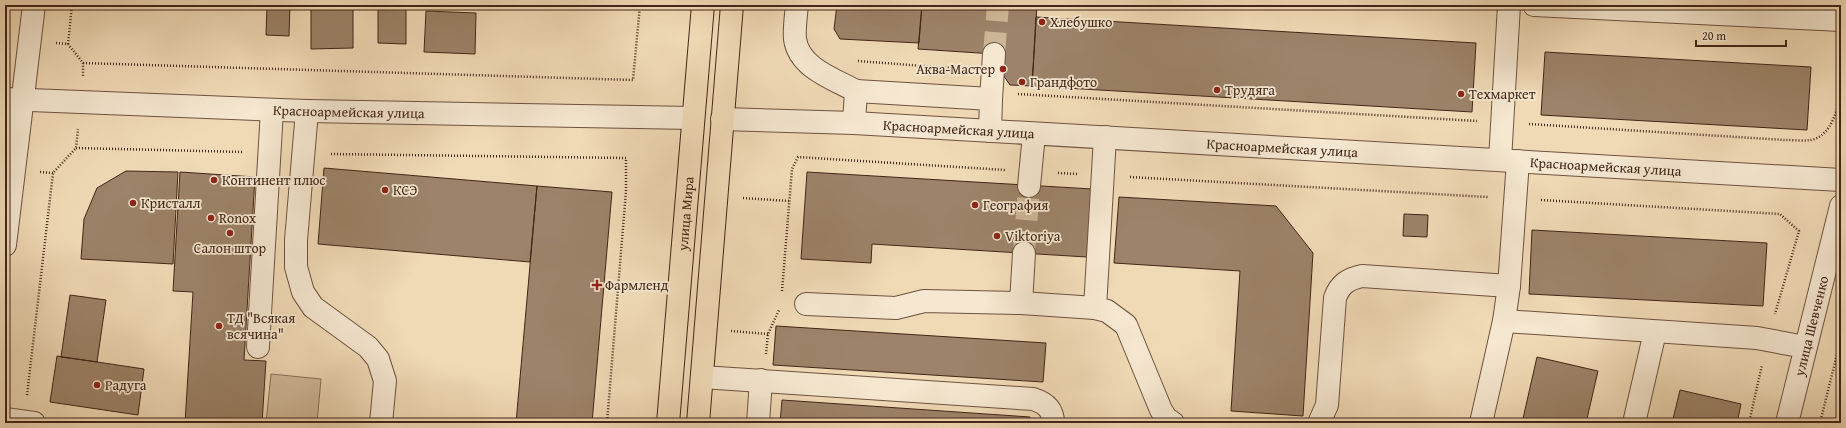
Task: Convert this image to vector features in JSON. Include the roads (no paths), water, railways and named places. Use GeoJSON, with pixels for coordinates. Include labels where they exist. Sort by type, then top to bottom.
{"type":"FeatureCollection","features":[{"type":"Feature","properties":{"kind":"main road","name":"улица Мира"},"geometry":{"type":"LineString","coordinates":[[668,423],[703,5]]}},
{"type":"Feature","properties":{"kind":"main road"},"geometry":{"type":"LineString","coordinates":[[698,423],[732,5]]}},
{"type":"Feature","properties":{"kind":"main road"},"geometry":{"type":"LineString","coordinates":[[693,118],[722,119]]}},
{"type":"Feature","properties":{"kind":"street"},"geometry":{"type":"LineString","coordinates":[[5,245],[14,100],[34,5]]}},
{"type":"Feature","properties":{"kind":"street"},"geometry":{"type":"LineString","coordinates":[[797,5],[795,38],[797,48],[805,61],[822,74],[856,91],[992,91]]}},
{"type":"Feature","properties":{"kind":"street"},"geometry":{"type":"LineString","coordinates":[[1481,423],[1504,321],[1509,286],[1515,198],[1502,123],[1509,5]]}},
{"type":"Feature","properties":{"kind":"street"},"geometry":{"type":"LineString","coordinates":[[1534,5],[1841,20]]}},
{"type":"Feature","properties":{"kind":"street"},"geometry":{"type":"LineString","coordinates":[[990,131],[994,54]]}},
{"type":"Feature","properties":{"kind":"street"},"geometry":{"type":"LineString","coordinates":[[854,123],[856,91]]}},
{"type":"Feature","properties":{"kind":"street","name":"Красноармейская улица"},"geometry":{"type":"LineString","coordinates":[[14,100],[307,111],[693,118]]}},
{"type":"Feature","properties":{"kind":"street"},"geometry":{"type":"LineString","coordinates":[[258,347],[272,110]]}},
{"type":"Feature","properties":{"kind":"street"},"geometry":{"type":"LineString","coordinates":[[307,111],[305,154],[296,247],[296,267],[302,292],[312,307],[368,347],[378,359],[385,381],[381,423]]}},
{"type":"Feature","properties":{"kind":"street","name":"Красноармейская улица"},"geometry":{"type":"LineString","coordinates":[[722,119],[854,123],[1841,180]]}},
{"type":"Feature","properties":{"kind":"street"},"geometry":{"type":"LineString","coordinates":[[1030,179],[1034,134]]}},
{"type":"Feature","properties":{"kind":"street"},"geometry":{"type":"LineString","coordinates":[[1095,308],[1105,137]]}},
{"type":"Feature","properties":{"kind":"street","name":"улица Шевченко"},"geometry":{"type":"LineString","coordinates":[[1787,423],[1841,206]]}},
{"type":"Feature","properties":{"kind":"street"},"geometry":{"type":"LineString","coordinates":[[1021,303],[1024,253]]}},
{"type":"Feature","properties":{"kind":"street"},"geometry":{"type":"LineString","coordinates":[[1319,423],[1327,405],[1335,298],[1338,289],[1346,282],[1352,278],[1362,276],[1509,286]]}},
{"type":"Feature","properties":{"kind":"street"},"geometry":{"type":"LineString","coordinates":[[806,304],[896,308],[924,301],[1021,303],[1095,308],[1107,311],[1126,325],[1161,410],[1166,418],[1173,423]]}},
{"type":"Feature","properties":{"kind":"street"},"geometry":{"type":"LineString","coordinates":[[1504,321],[1757,338],[1805,347]]}},
{"type":"Feature","properties":{"kind":"street"},"geometry":{"type":"LineString","coordinates":[[1634,423],[1655,332]]}},
{"type":"Feature","properties":{"kind":"street"},"geometry":{"type":"LineString","coordinates":[[702,377],[767,380],[1033,399],[1044,402],[1050,409],[1053,417],[1053,423]]}},
{"type":"Feature","properties":{"kind":"street"},"geometry":{"type":"LineString","coordinates":[[758,423],[767,380]]}},
{"type":"Feature","properties":{"kind":"tunnel"},"geometry":{"type":"LineString","coordinates":[[994,54],[998,5]]}},
{"type":"Feature","properties":{"kind":"tunnel"},"geometry":{"type":"LineString","coordinates":[[1024,253],[1029,186]]}},
{"type":"Feature","properties":{"kind":"place","name":"Хлебушко"},"geometry":{"type":"Point","coordinates":[1042,22]}},
{"type":"Feature","properties":{"kind":"place","name":"Аква-Мастер"},"geometry":{"type":"Point","coordinates":[1003,69]}},
{"type":"Feature","properties":{"kind":"place","name":"Грандфото"},"geometry":{"type":"Point","coordinates":[1022,82]}},
{"type":"Feature","properties":{"kind":"place","name":"Трудяга"},"geometry":{"type":"Point","coordinates":[1217,90]}},
{"type":"Feature","properties":{"kind":"place","name":"Техмаркет"},"geometry":{"type":"Point","coordinates":[1461,94]}},
{"type":"Feature","properties":{"kind":"place","name":"Континент плюс"},"geometry":{"type":"Point","coordinates":[214,180]}},
{"type":"Feature","properties":{"kind":"place","name":"КСЭ"},"geometry":{"type":"Point","coordinates":[385,190]}},
{"type":"Feature","properties":{"kind":"place","name":"Кристалл"},"geometry":{"type":"Point","coordinates":[133,203]}},
{"type":"Feature","properties":{"kind":"place","name":"География"},"geometry":{"type":"Point","coordinates":[975,205]}},
{"type":"Feature","properties":{"kind":"place","name":"Ronox"},"geometry":{"type":"Point","coordinates":[211,218]}},
{"type":"Feature","properties":{"kind":"place","name":"Салон штор"},"geometry":{"type":"Point","coordinates":[230,233]}},
{"type":"Feature","properties":{"kind":"place","name":"Viktoriya"},"geometry":{"type":"Point","coordinates":[997,236]}},
{"type":"Feature","properties":{"kind":"place","name":"Фармленд"},"geometry":{"type":"Point","coordinates":[597,285]}},
{"type":"Feature","properties":{"kind":"place","name":"ТД \"Всякая всячина\""},"geometry":{"type":"Point","coordinates":[219,326]}},
{"type":"Feature","properties":{"kind":"place","name":"Радуга"},"geometry":{"type":"Point","coordinates":[97,385]}}]}
